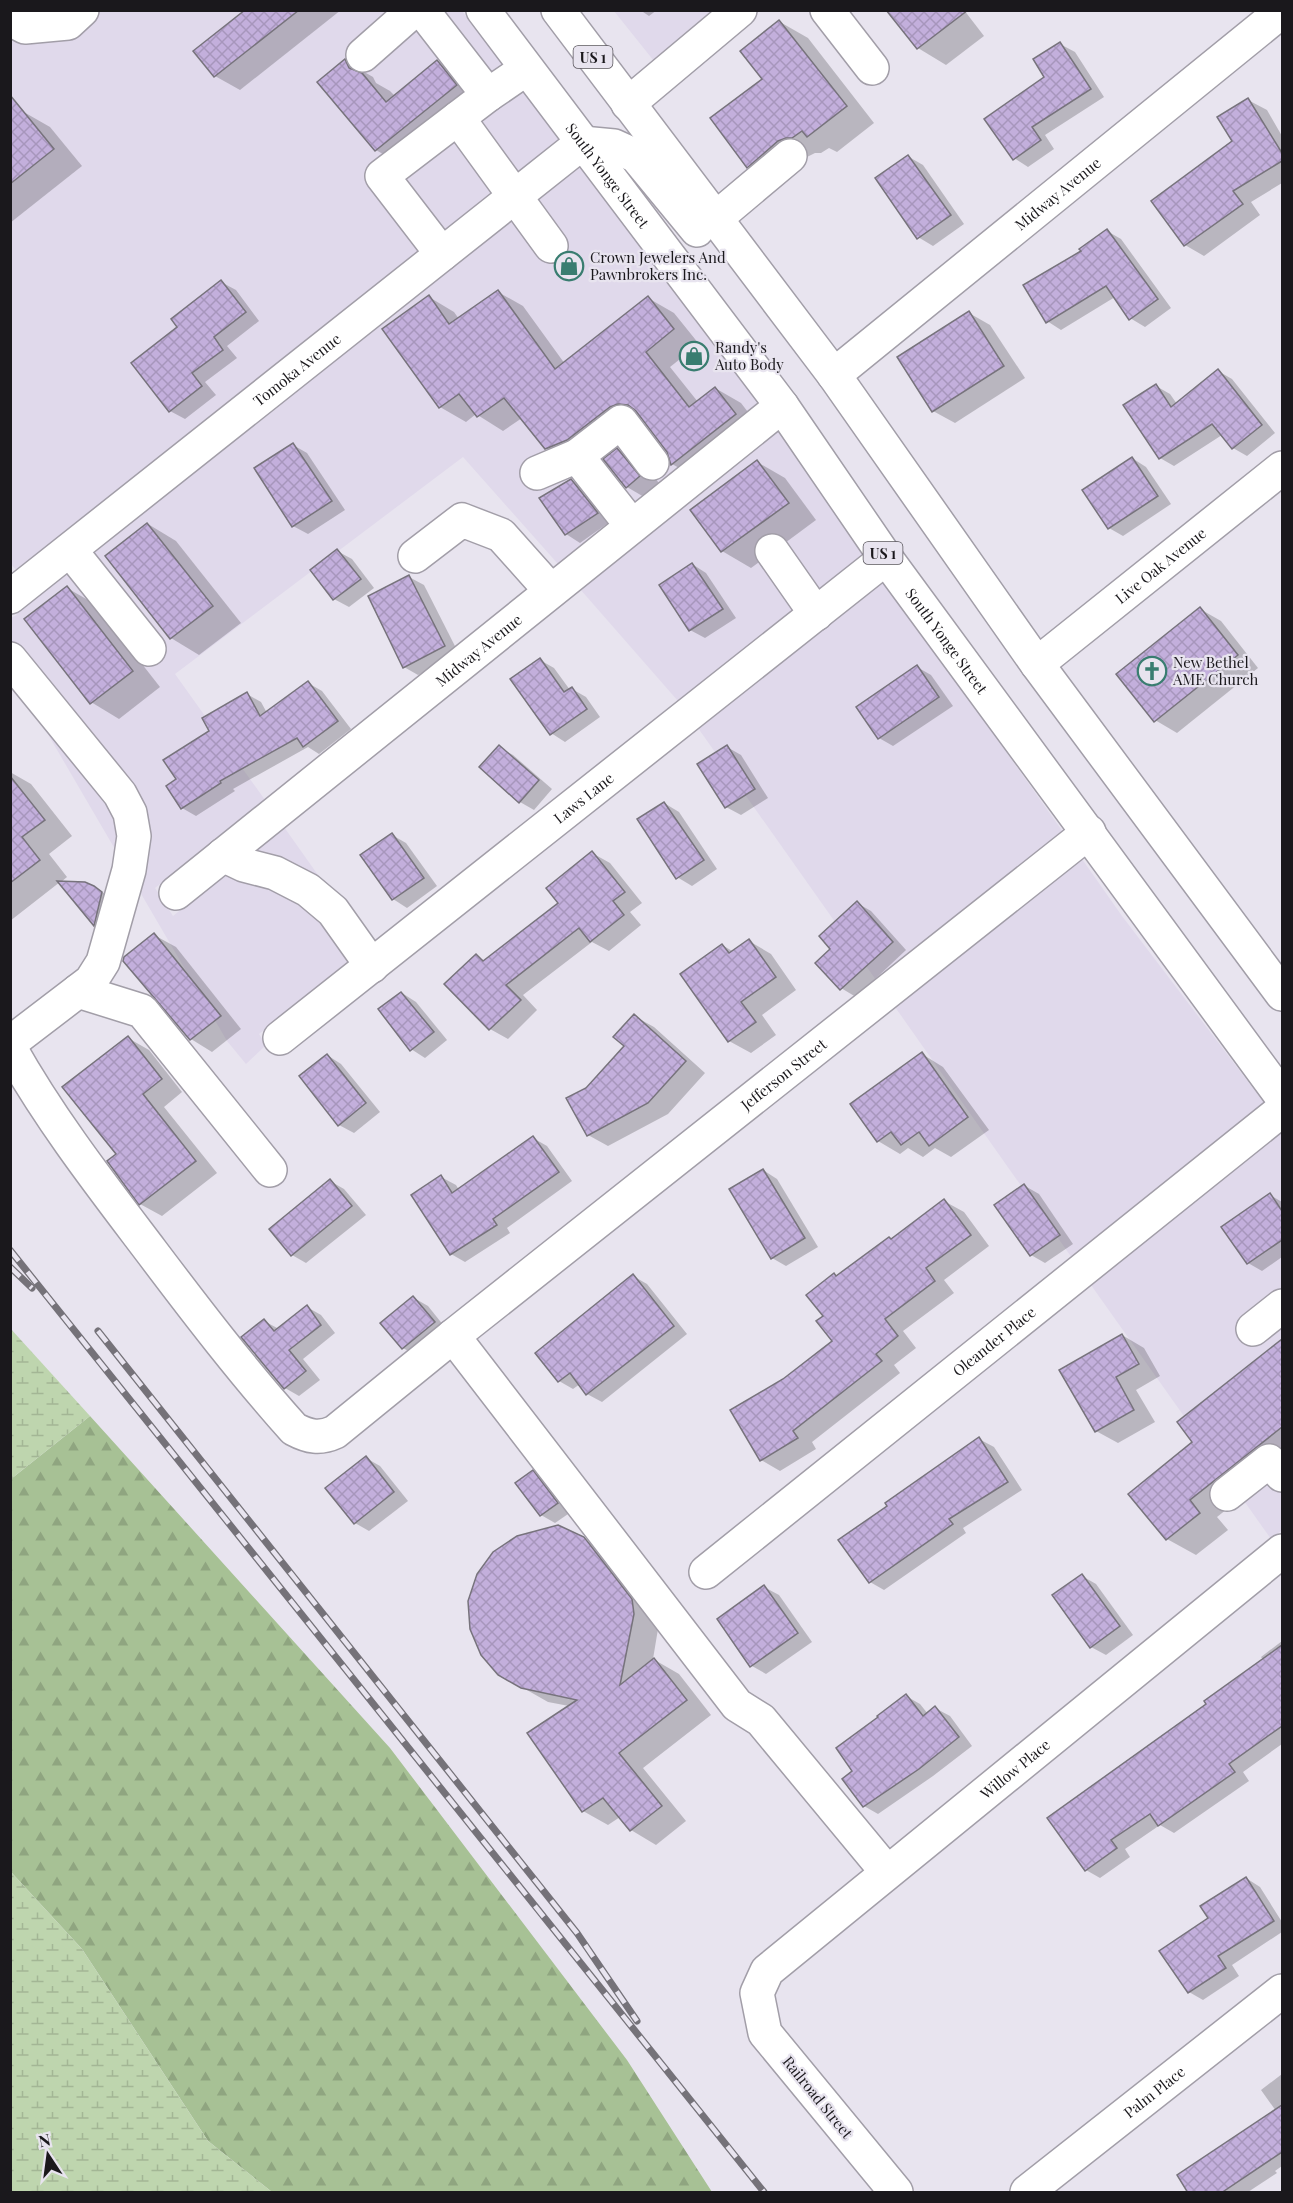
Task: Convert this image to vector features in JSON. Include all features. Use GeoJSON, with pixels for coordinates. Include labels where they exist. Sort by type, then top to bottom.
{"type":"FeatureCollection","features":[{"type":"Feature","properties":{"kind":"street"},"geometry":{"type":"LineString","coordinates":[[10,19],[25,27],[68,22],[82,10]]}},
{"type":"Feature","properties":{"kind":"street"},"geometry":{"type":"LineString","coordinates":[[363,55],[414,10]]}},
{"type":"Feature","properties":{"kind":"street"},"geometry":{"type":"LineString","coordinates":[[422,10],[488,95]]}},
{"type":"Feature","properties":{"kind":"street","name":"South Yonge Street"},"geometry":{"type":"LineString","coordinates":[[483,10],[782,406],[886,558],[1282,1097]]}},
{"type":"Feature","properties":{"kind":"street","name":"US 1"},"geometry":{"type":"LineString","coordinates":[[558,10],[834,375],[1037,664],[1282,994]]}},
{"type":"Feature","properties":{"kind":"street"},"geometry":{"type":"LineString","coordinates":[[827,10],[872,68]]}},
{"type":"Feature","properties":{"kind":"street","name":"Midway Avenue"},"geometry":{"type":"LineString","coordinates":[[834,375],[1282,11]]}},
{"type":"Feature","properties":{"kind":"street"},"geometry":{"type":"LineString","coordinates":[[628,104],[721,17]]}},
{"type":"Feature","properties":{"kind":"street"},"geometry":{"type":"LineString","coordinates":[[442,254],[382,176],[526,69]]}},
{"type":"Feature","properties":{"kind":"street"},"geometry":{"type":"LineString","coordinates":[[458,118],[551,246]]}},
{"type":"Feature","properties":{"kind":"street"},"geometry":{"type":"LineString","coordinates":[[582,143],[614,146],[636,156],[750,295],[780,306]]}},
{"type":"Feature","properties":{"kind":"street","name":"Tomoka Avenue"},"geometry":{"type":"LineString","coordinates":[[12,593],[70,550],[582,143]]}},
{"type":"Feature","properties":{"kind":"street"},"geometry":{"type":"LineString","coordinates":[[715,219],[790,156]]}},
{"type":"Feature","properties":{"kind":"street","name":"Midway Avenue"},"geometry":{"type":"LineString","coordinates":[[176,893],[782,406]]}},
{"type":"Feature","properties":{"kind":"street"},"geometry":{"type":"LineString","coordinates":[[537,473],[577,456],[621,422],[652,463]]}},
{"type":"Feature","properties":{"kind":"street"},"geometry":{"type":"LineString","coordinates":[[577,456],[632,526]]}},
{"type":"Feature","properties":{"kind":"street","name":"Live Oak Avenue"},"geometry":{"type":"LineString","coordinates":[[1037,664],[1282,468]]}},
{"type":"Feature","properties":{"kind":"street"},"geometry":{"type":"LineString","coordinates":[[415,556],[462,520],[501,535],[551,591]]}},
{"type":"Feature","properties":{"kind":"street"},"geometry":{"type":"LineString","coordinates":[[70,550],[148,649]]}},
{"type":"Feature","properties":{"kind":"street"},"geometry":{"type":"LineString","coordinates":[[772,550],[816,614]]}},
{"type":"Feature","properties":{"kind":"street","name":"Laws Lane"},"geometry":{"type":"LineString","coordinates":[[280,1038],[886,558]]}},
{"type":"Feature","properties":{"kind":"street"},"geometry":{"type":"LineString","coordinates":[[10,659],[120,794],[130,813],[134,836],[129,870],[103,962],[92,981],[10,1043]]}},
{"type":"Feature","properties":{"kind":"street","name":"Jefferson Street"},"geometry":{"type":"LineString","coordinates":[[10,1048],[37,1095],[74,1150],[235,1361],[294,1429],[306,1435],[322,1438],[335,1432],[477,1315],[1089,832]]}},
{"type":"Feature","properties":{"kind":"street"},"geometry":{"type":"LineString","coordinates":[[223,855],[244,865],[275,873],[308,890],[333,910],[372,966]]}},
{"type":"Feature","properties":{"kind":"street"},"geometry":{"type":"LineString","coordinates":[[78,991],[142,1011],[270,1170]]}},
{"type":"Feature","properties":{"kind":"street","name":"Oleander Place"},"geometry":{"type":"LineString","coordinates":[[706,1572],[1282,1110]]}},
{"type":"Feature","properties":{"kind":"street"},"geometry":{"type":"LineString","coordinates":[[1253,1329],[1282,1306]]}},
{"type":"Feature","properties":{"kind":"street"},"geometry":{"type":"LineString","coordinates":[[453,1336],[737,1705],[761,1720],[887,1872]]}},
{"type":"Feature","properties":{"kind":"street"},"geometry":{"type":"LineString","coordinates":[[1227,1494],[1269,1461],[1282,1475]]}},
{"type":"Feature","properties":{"kind":"street","name":"Willow Place"},"geometry":{"type":"LineString","coordinates":[[757,1994],[767,1971],[1282,1551]]}},
{"type":"Feature","properties":{"kind":"street","name":"Palm Place"},"geometry":{"type":"LineString","coordinates":[[1027,2193],[1282,1991]]}},
{"type":"Feature","properties":{"kind":"street","name":"Railroad Street"},"geometry":{"type":"LineString","coordinates":[[757,1994],[765,2033],[896,2193]]}},
{"type":"Feature","properties":{"kind":"shaded area"},"geometry":{"type":"Polygon","coordinates":[[[10,11],[462,11],[561,139],[17,571],[10,563],[10,11]]]}},
{"type":"Feature","properties":{"kind":"shaded area"},"geometry":{"type":"Polygon","coordinates":[[[614,11],[715,11],[654,61],[614,11]]]}},
{"type":"Feature","properties":{"kind":"shaded area"},"geometry":{"type":"Polygon","coordinates":[[[581,165],[759,403],[558,564],[463,457],[175,674],[265,800],[155,888],[173,916],[284,827],[369,947],[259,1034],[266,1045],[246,1064],[227,1041],[11,671],[10,618],[581,165]]]}},
{"type":"Feature","properties":{"kind":"shaded area"},"geometry":{"type":"Polygon","coordinates":[[[778,430],[865,554],[678,701],[580,589],[778,430]]]}},
{"type":"Feature","properties":{"kind":"shaded area"},"geometry":{"type":"Polygon","coordinates":[[[884,580],[1063,832],[876,980],[698,728],[884,580]]]}},
{"type":"Feature","properties":{"kind":"shaded area"},"geometry":{"type":"Polygon","coordinates":[[[1082,859],[1122,916],[1265,1104],[1072,1258],[895,1007],[1082,859]]]}},
{"type":"Feature","properties":{"kind":"shaded area"},"geometry":{"type":"Polygon","coordinates":[[[1282,1132],[1282,1530],[1271,1539],[1091,1285],[1282,1132]]]}},
{"type":"Feature","properties":{"kind":"green space"},"geometry":{"type":"Polygon","coordinates":[[[10,1328],[90,1416],[11,1479],[10,1479],[10,1328]]]}},
{"type":"Feature","properties":{"kind":"green space"},"geometry":{"type":"Polygon","coordinates":[[[90,1416],[390,1748],[627,2060],[712,2192],[272,2192],[208,2141],[82,1949],[11,1872],[11,1479],[90,1416]]]}},
{"type":"Feature","properties":{"kind":"green space"},"geometry":{"type":"Polygon","coordinates":[[[11,1872],[82,1949],[208,2141],[272,2192],[11,2192],[11,1872]]]}},
{"type":"Feature","properties":{"kind":"building"},"geometry":{"type":"Polygon","coordinates":[[[245,10],[299,10],[214,77],[193,51],[245,10]]]}},
{"type":"Feature","properties":{"kind":"building"},"geometry":{"type":"Polygon","coordinates":[[[886,10],[968,10],[917,49],[886,10]]]}},
{"type":"Feature","properties":{"kind":"building"},"geometry":{"type":"Polygon","coordinates":[[[779,20],[847,106],[807,137],[802,131],[792,138],[778,141],[747,168],[710,118],[762,79],[740,51],[779,20]]]}},
{"type":"Feature","properties":{"kind":"building"},"geometry":{"type":"Polygon","coordinates":[[[1060,42],[1091,89],[1032,127],[1041,140],[1013,160],[984,119],[1044,77],[1033,59],[1060,42]]]}},
{"type":"Feature","properties":{"kind":"building"},"geometry":{"type":"Polygon","coordinates":[[[345,59],[349,68],[362,73],[386,102],[437,60],[457,85],[375,151],[317,82],[345,59]]]}},
{"type":"Feature","properties":{"kind":"building"},"geometry":{"type":"Polygon","coordinates":[[[10,95],[54,149],[10,184],[10,95]]]}},
{"type":"Feature","properties":{"kind":"building"},"geometry":{"type":"Polygon","coordinates":[[[1248,98],[1282,153],[1282,161],[1233,191],[1243,204],[1184,246],[1151,201],[1232,141],[1217,117],[1248,98]]]}},
{"type":"Feature","properties":{"kind":"building"},"geometry":{"type":"Polygon","coordinates":[[[908,155],[951,215],[917,239],[875,178],[908,155]]]}},
{"type":"Feature","properties":{"kind":"building"},"geometry":{"type":"Polygon","coordinates":[[[1107,229],[1158,299],[1129,320],[1106,286],[1046,323],[1023,285],[1081,251],[1079,249],[1107,229]]]}},
{"type":"Feature","properties":{"kind":"building"},"geometry":{"type":"Polygon","coordinates":[[[221,280],[246,312],[214,337],[223,350],[192,373],[202,386],[169,412],[131,363],[177,327],[171,319],[221,280]]]}},
{"type":"Feature","properties":{"kind":"building"},"geometry":{"type":"Polygon","coordinates":[[[498,290],[555,369],[648,296],[674,329],[646,352],[689,407],[715,387],[736,414],[671,465],[667,452],[636,411],[628,405],[618,404],[610,407],[567,440],[545,449],[504,398],[477,417],[459,394],[439,408],[382,329],[429,295],[449,324],[498,290]]]}},
{"type":"Feature","properties":{"kind":"building"},"geometry":{"type":"Polygon","coordinates":[[[969,311],[1004,366],[932,412],[897,357],[969,311]]]}},
{"type":"Feature","properties":{"kind":"building"},"geometry":{"type":"Polygon","coordinates":[[[1218,369],[1262,425],[1232,449],[1212,424],[1159,459],[1123,405],[1156,384],[1171,407],[1218,369]]]}},
{"type":"Feature","properties":{"kind":"building"},"geometry":{"type":"Polygon","coordinates":[[[293,443],[332,501],[292,527],[254,468],[293,443]]]}},
{"type":"Feature","properties":{"kind":"building"},"geometry":{"type":"Polygon","coordinates":[[[617,448],[640,476],[626,488],[603,459],[617,448]]]}},
{"type":"Feature","properties":{"kind":"building"},"geometry":{"type":"Polygon","coordinates":[[[1132,457],[1158,496],[1108,529],[1082,490],[1132,457]]]}},
{"type":"Feature","properties":{"kind":"building"},"geometry":{"type":"Polygon","coordinates":[[[757,460],[789,503],[721,552],[690,510],[757,460]]]}},
{"type":"Feature","properties":{"kind":"building"},"geometry":{"type":"Polygon","coordinates":[[[571,479],[598,513],[565,535],[539,498],[571,479]]]}},
{"type":"Feature","properties":{"kind":"building"},"geometry":{"type":"Polygon","coordinates":[[[147,523],[213,606],[170,639],[105,556],[147,523]]]}},
{"type":"Feature","properties":{"kind":"building"},"geometry":{"type":"Polygon","coordinates":[[[337,549],[361,579],[333,600],[310,570],[337,549]]]}},
{"type":"Feature","properties":{"kind":"building"},"geometry":{"type":"Polygon","coordinates":[[[692,563],[723,609],[689,631],[659,585],[692,563]]]}},
{"type":"Feature","properties":{"kind":"building"},"geometry":{"type":"Polygon","coordinates":[[[409,575],[445,646],[403,668],[368,596],[409,575]]]}},
{"type":"Feature","properties":{"kind":"building"},"geometry":{"type":"Polygon","coordinates":[[[67,586],[133,671],[90,704],[24,619],[67,586]]]}},
{"type":"Feature","properties":{"kind":"building"},"geometry":{"type":"Polygon","coordinates":[[[1200,607],[1238,655],[1154,722],[1116,674],[1200,607]]]}},
{"type":"Feature","properties":{"kind":"building"},"geometry":{"type":"Polygon","coordinates":[[[540,658],[564,692],[572,687],[587,709],[550,735],[510,679],[540,658]]]}},
{"type":"Feature","properties":{"kind":"building"},"geometry":{"type":"Polygon","coordinates":[[[917,665],[939,697],[878,739],[856,707],[917,665]]]}},
{"type":"Feature","properties":{"kind":"building"},"geometry":{"type":"Polygon","coordinates":[[[308,681],[338,721],[303,747],[297,738],[220,781],[221,783],[181,809],[166,786],[176,779],[163,760],[209,731],[202,718],[247,692],[260,716],[308,681]]]}},
{"type":"Feature","properties":{"kind":"building"},"geometry":{"type":"Polygon","coordinates":[[[499,745],[539,780],[519,803],[479,767],[499,745]]]}},
{"type":"Feature","properties":{"kind":"building"},"geometry":{"type":"Polygon","coordinates":[[[727,745],[755,789],[725,808],[697,764],[727,745]]]}},
{"type":"Feature","properties":{"kind":"building"},"geometry":{"type":"Polygon","coordinates":[[[10,776],[45,820],[22,837],[40,860],[10,883],[10,776]]]}},
{"type":"Feature","properties":{"kind":"building"},"geometry":{"type":"Polygon","coordinates":[[[664,802],[704,860],[676,879],[637,819],[664,802]]]}},
{"type":"Feature","properties":{"kind":"building"},"geometry":{"type":"Polygon","coordinates":[[[392,833],[424,878],[392,900],[360,855],[392,833]]]}},
{"type":"Feature","properties":{"kind":"building"},"geometry":{"type":"Polygon","coordinates":[[[592,851],[625,892],[613,901],[624,915],[590,942],[579,928],[506,985],[521,1000],[489,1030],[444,984],[476,954],[483,961],[558,903],[546,888],[592,851]]]}},
{"type":"Feature","properties":{"kind":"building"},"geometry":{"type":"Polygon","coordinates":[[[57,881],[85,882],[102,892],[94,926],[57,881]]]}},
{"type":"Feature","properties":{"kind":"building"},"geometry":{"type":"Polygon","coordinates":[[[857,901],[893,942],[840,990],[815,963],[830,949],[819,936],[857,901]]]}},
{"type":"Feature","properties":{"kind":"building"},"geometry":{"type":"Polygon","coordinates":[[[154,933],[221,1016],[190,1040],[123,961],[124,957],[154,933]]]}},
{"type":"Feature","properties":{"kind":"building"},"geometry":{"type":"Polygon","coordinates":[[[749,939],[776,977],[741,1002],[756,1022],[728,1042],[680,974],[722,944],[729,953],[749,939]]]}},
{"type":"Feature","properties":{"kind":"building"},"geometry":{"type":"Polygon","coordinates":[[[401,992],[434,1032],[410,1051],[378,1009],[401,992]]]}},
{"type":"Feature","properties":{"kind":"building"},"geometry":{"type":"Polygon","coordinates":[[[634,1014],[686,1061],[648,1103],[587,1136],[566,1098],[586,1088],[624,1046],[613,1037],[634,1014]]]}},
{"type":"Feature","properties":{"kind":"building"},"geometry":{"type":"Polygon","coordinates":[[[128,1036],[162,1079],[143,1094],[196,1161],[139,1205],[107,1161],[116,1154],[62,1087],[128,1036]]]}},
{"type":"Feature","properties":{"kind":"building"},"geometry":{"type":"Polygon","coordinates":[[[922,1052],[968,1117],[929,1146],[919,1132],[901,1145],[891,1132],[877,1142],[850,1104],[922,1052]]]}},
{"type":"Feature","properties":{"kind":"building"},"geometry":{"type":"Polygon","coordinates":[[[327,1054],[366,1103],[338,1126],[299,1076],[327,1054]]]}},
{"type":"Feature","properties":{"kind":"building"},"geometry":{"type":"Polygon","coordinates":[[[533,1136],[559,1172],[493,1219],[497,1225],[450,1255],[411,1195],[441,1175],[452,1193],[533,1136]]]}},
{"type":"Feature","properties":{"kind":"building"},"geometry":{"type":"Polygon","coordinates":[[[763,1169],[805,1238],[771,1259],[729,1189],[763,1169]]]}},
{"type":"Feature","properties":{"kind":"building"},"geometry":{"type":"Polygon","coordinates":[[[330,1179],[352,1206],[291,1256],[269,1229],[330,1179]]]}},
{"type":"Feature","properties":{"kind":"building"},"geometry":{"type":"Polygon","coordinates":[[[1024,1184],[1060,1235],[1030,1256],[994,1205],[1024,1184]]]}},
{"type":"Feature","properties":{"kind":"building"},"geometry":{"type":"Polygon","coordinates":[[[1270,1193],[1282,1211],[1282,1240],[1247,1264],[1221,1227],[1270,1193]]]}},
{"type":"Feature","properties":{"kind":"building"},"geometry":{"type":"Polygon","coordinates":[[[944,1199],[971,1235],[926,1268],[935,1281],[885,1319],[898,1336],[876,1354],[882,1361],[793,1431],[798,1438],[760,1461],[730,1410],[783,1379],[832,1341],[816,1321],[823,1316],[806,1295],[834,1273],[836,1276],[889,1237],[891,1239],[944,1199]]]}},
{"type":"Feature","properties":{"kind":"building"},"geometry":{"type":"Polygon","coordinates":[[[633,1274],[674,1326],[586,1395],[570,1373],[558,1382],[535,1353],[633,1274]]]}},
{"type":"Feature","properties":{"kind":"building"},"geometry":{"type":"Polygon","coordinates":[[[413,1296],[435,1322],[402,1349],[380,1323],[413,1296]]]}},
{"type":"Feature","properties":{"kind":"building"},"geometry":{"type":"Polygon","coordinates":[[[307,1305],[321,1325],[289,1350],[306,1371],[284,1389],[241,1337],[264,1319],[274,1331],[307,1305]]]}},
{"type":"Feature","properties":{"kind":"building"},"geometry":{"type":"Polygon","coordinates":[[[1122,1334],[1139,1364],[1116,1377],[1134,1410],[1095,1432],[1059,1370],[1122,1334]]]}},
{"type":"Feature","properties":{"kind":"building"},"geometry":{"type":"Polygon","coordinates":[[[1282,1339],[1282,1427],[1190,1500],[1200,1513],[1166,1540],[1128,1494],[1192,1442],[1177,1422],[1282,1339]]]}},
{"type":"Feature","properties":{"kind":"building"},"geometry":{"type":"Polygon","coordinates":[[[979,1437],[1008,1482],[949,1519],[953,1524],[869,1583],[838,1540],[887,1506],[885,1503],[979,1437]]]}},
{"type":"Feature","properties":{"kind":"building"},"geometry":{"type":"Polygon","coordinates":[[[366,1456],[394,1492],[354,1524],[325,1488],[366,1456]]]}},
{"type":"Feature","properties":{"kind":"building"},"geometry":{"type":"Polygon","coordinates":[[[533,1470],[558,1503],[540,1516],[515,1483],[533,1470]]]}},
{"type":"Feature","properties":{"kind":"building"},"geometry":{"type":"Polygon","coordinates":[[[558,1525],[584,1537],[632,1599],[634,1614],[620,1685],[654,1658],[687,1700],[619,1753],[662,1806],[630,1831],[603,1798],[582,1812],[527,1733],[577,1700],[521,1688],[498,1675],[481,1655],[470,1629],[468,1601],[477,1574],[493,1552],[517,1536],[558,1525]]]}},
{"type":"Feature","properties":{"kind":"building"},"geometry":{"type":"Polygon","coordinates":[[[1082,1574],[1120,1626],[1090,1648],[1052,1595],[1082,1574]]]}},
{"type":"Feature","properties":{"kind":"building"},"geometry":{"type":"Polygon","coordinates":[[[764,1585],[798,1633],[750,1667],[717,1619],[764,1585]]]}},
{"type":"Feature","properties":{"kind":"building"},"geometry":{"type":"Polygon","coordinates":[[[1282,1645],[1282,1726],[1229,1764],[1235,1772],[1158,1826],[1150,1814],[1111,1840],[1117,1848],[1085,1871],[1047,1818],[1206,1704],[1204,1701],[1282,1645]]]}},
{"type":"Feature","properties":{"kind":"building"},"geometry":{"type":"Polygon","coordinates":[[[906,1694],[923,1716],[935,1706],[959,1737],[919,1769],[863,1807],[842,1779],[852,1771],[836,1748],[906,1694]]]}},
{"type":"Feature","properties":{"kind":"building"},"geometry":{"type":"Polygon","coordinates":[[[1246,1877],[1274,1921],[1218,1956],[1226,1968],[1188,1993],[1159,1951],[1208,1918],[1200,1906],[1246,1877]]]}},
{"type":"Feature","properties":{"kind":"building"},"geometry":{"type":"Polygon","coordinates":[[[1282,2105],[1282,2152],[1221,2193],[1188,2193],[1177,2175],[1282,2105]]]}},
{"type":"Feature","properties":{"kind":"railway"},"geometry":{"type":"LineString","coordinates":[[10,1250],[764,2192]]}},
{"type":"Feature","properties":{"kind":"railway"},"geometry":{"type":"LineString","coordinates":[[10,1267],[32,1288]]}},
{"type":"Feature","properties":{"kind":"railway"},"geometry":{"type":"LineString","coordinates":[[98,1331],[577,1933],[637,2021]]}},
{"type":"Feature","properties":{"kind":"place","name":"Crown Jewelers And Pawnbrokers Inc."},"geometry":{"type":"Point","coordinates":[569,266]}},
{"type":"Feature","properties":{"kind":"place","name":"Randy's Auto Body"},"geometry":{"type":"Point","coordinates":[694,356]}},
{"type":"Feature","properties":{"kind":"place","name":"New Bethel AME Church"},"geometry":{"type":"Point","coordinates":[1152,671]}}]}
